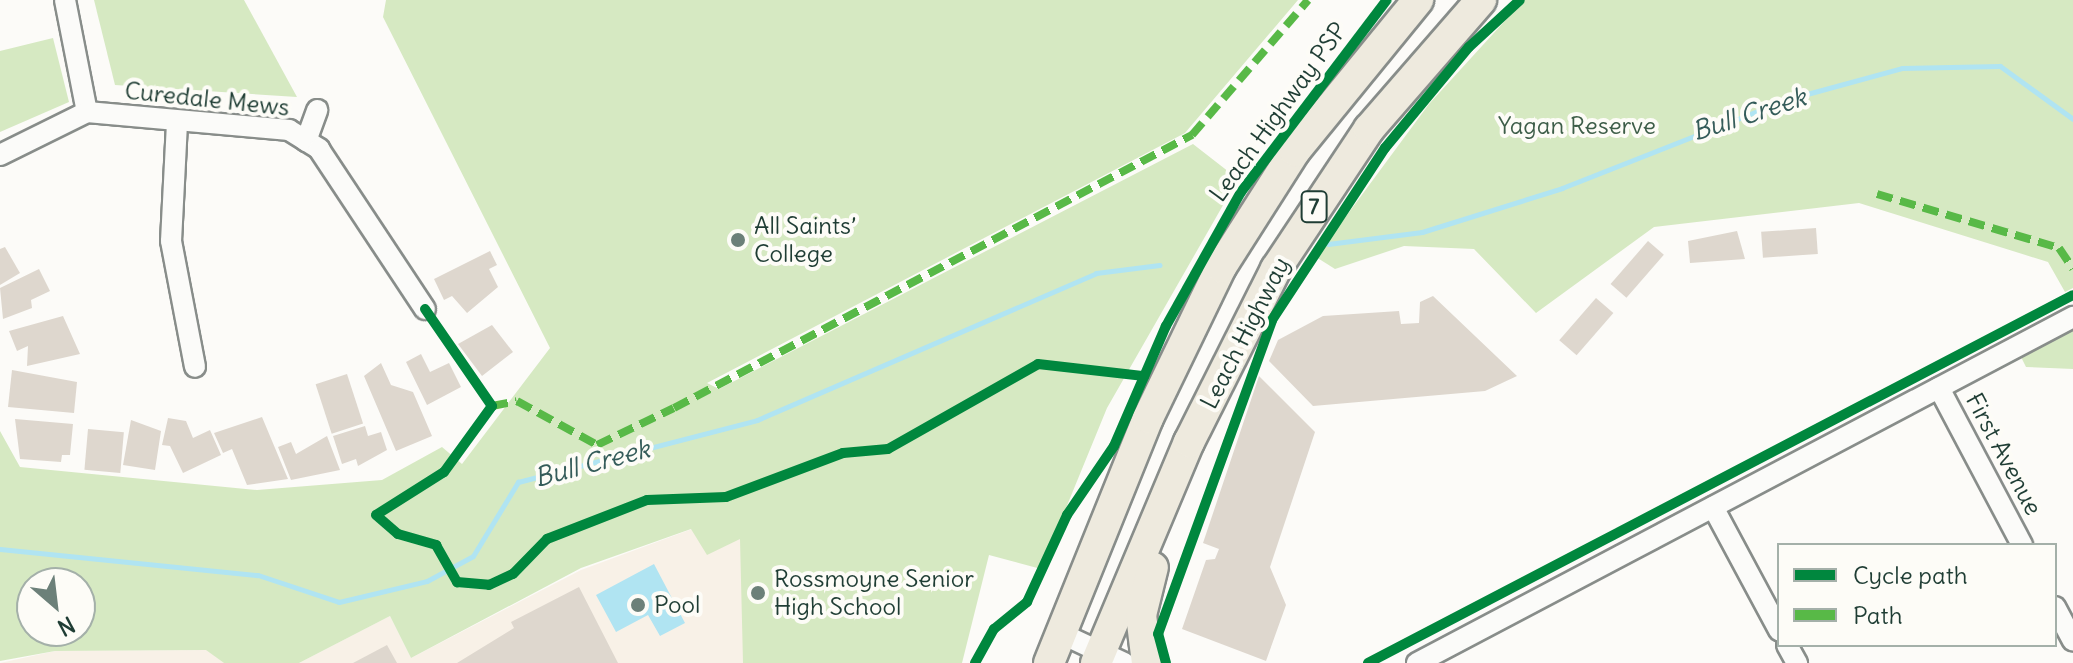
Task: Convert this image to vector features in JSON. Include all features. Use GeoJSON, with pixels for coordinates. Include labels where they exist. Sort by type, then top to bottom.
{"type":"FeatureCollection","features":[{"type":"Feature","properties":{"kind":"highway","name":"Leach Highway"},"geometry":{"type":"LineString","coordinates":[[1057,654],[1148,418],[1221,267],[1295,151],[1418,0]]}},
{"type":"Feature","properties":{"kind":"highway","name":"Leach Highway"},"geometry":{"type":"LineString","coordinates":[[1106,660],[1189,442],[1239,333],[1331,180],[1481,0]]}},
{"type":"Feature","properties":{"kind":"highway"},"geometry":{"type":"LineString","coordinates":[[1147,663],[1141,615],[1189,442]]}},
{"type":"Feature","properties":{"kind":"street"},"geometry":{"type":"LineString","coordinates":[[0,155],[87,112],[65,0]]}},
{"type":"Feature","properties":{"kind":"street"},"geometry":{"type":"LineString","coordinates":[[306,141],[317,110]]}},
{"type":"Feature","properties":{"kind":"street","name":"Curedale Mews"},"geometry":{"type":"LineString","coordinates":[[87,112],[177,123],[289,130],[319,149],[425,309]]}},
{"type":"Feature","properties":{"kind":"street"},"geometry":{"type":"LineString","coordinates":[[177,123],[171,241],[195,367]]}},
{"type":"Feature","properties":{"kind":"street"},"geometry":{"type":"LineString","coordinates":[[1417,663],[2073,317]]}},
{"type":"Feature","properties":{"kind":"street","name":"First Avenue"},"geometry":{"type":"LineString","coordinates":[[1939,388],[2021,543]]}},
{"type":"Feature","properties":{"kind":"street"},"geometry":{"type":"LineString","coordinates":[[1713,507],[1777,626]]}},
{"type":"Feature","properties":{"kind":"street"},"geometry":{"type":"LineString","coordinates":[[2057,611],[2073,641]]}},
{"type":"Feature","properties":{"kind":"street"},"geometry":{"type":"LineString","coordinates":[[1057,654],[1106,660]]}},
{"type":"Feature","properties":{"kind":"shaded area","name":"Rossmoyne Senior High School"},"geometry":{"type":"Polygon","coordinates":[[[721,505],[962,663],[299,663],[390,616],[411,658],[581,570],[692,529],[721,505]]]}},
{"type":"Feature","properties":{"kind":"shaded area"},"geometry":{"type":"Polygon","coordinates":[[[207,650],[224,663],[0,663],[55,651],[207,650]]]}},
{"type":"Feature","properties":{"kind":"green space"},"geometry":{"type":"Polygon","coordinates":[[[94,0],[244,0],[297,97],[115,85],[94,0]]]}},
{"type":"Feature","properties":{"kind":"green space"},"geometry":{"type":"Polygon","coordinates":[[[386,0],[1298,0],[1185,133],[707,383],[719,389],[1193,144],[1238,179],[1107,408],[1041,569],[989,555],[962,663],[743,663],[740,539],[707,555],[691,529],[581,568],[411,658],[390,616],[299,663],[224,663],[206,650],[55,651],[0,661],[0,431],[20,467],[257,490],[382,480],[442,447],[462,464],[550,348],[383,17],[386,0]]]}},
{"type":"Feature","properties":{"kind":"green space","name":"Yagan Reserve"},"geometry":{"type":"Polygon","coordinates":[[[1524,0],[2073,0],[2073,288],[2065,292],[2048,262],[1859,203],[1654,227],[1536,313],[1474,249],[1404,246],[1335,269],[1316,257],[1429,104],[1524,0]]]}},
{"type":"Feature","properties":{"kind":"green space"},"geometry":{"type":"Polygon","coordinates":[[[53,38],[69,102],[0,132],[0,51],[53,38]]]}},
{"type":"Feature","properties":{"kind":"green space"},"geometry":{"type":"Polygon","coordinates":[[[2073,327],[2073,369],[2026,367],[2020,355],[2073,327]]]}},
{"type":"Feature","properties":{"kind":"water","name":"Pool"},"geometry":{"type":"Polygon","coordinates":[[[654,564],[685,623],[660,636],[648,615],[616,632],[596,595],[654,564]]]}},
{"type":"Feature","properties":{"kind":"building"},"geometry":{"type":"Polygon","coordinates":[[[1816,228],[1818,254],[1763,258],[1761,232],[1816,228]]]}},
{"type":"Feature","properties":{"kind":"building"},"geometry":{"type":"Polygon","coordinates":[[[1737,231],[1745,259],[1690,263],[1688,241],[1737,231]]]}},
{"type":"Feature","properties":{"kind":"building"},"geometry":{"type":"Polygon","coordinates":[[[1648,241],[1664,255],[1626,298],[1611,284],[1648,241]]]}},
{"type":"Feature","properties":{"kind":"building"},"geometry":{"type":"Polygon","coordinates":[[[5,247],[20,273],[0,285],[0,249],[5,247]]]}},
{"type":"Feature","properties":{"kind":"building"},"geometry":{"type":"Polygon","coordinates":[[[490,251],[497,265],[489,269],[498,287],[467,313],[452,296],[444,300],[434,279],[490,251]]]}},
{"type":"Feature","properties":{"kind":"building"},"geometry":{"type":"Polygon","coordinates":[[[39,269],[50,291],[31,300],[32,308],[3,319],[0,288],[39,269]]]}},
{"type":"Feature","properties":{"kind":"building"},"geometry":{"type":"Polygon","coordinates":[[[1433,296],[1517,376],[1485,391],[1313,406],[1269,361],[1278,340],[1323,316],[1399,311],[1401,324],[1419,323],[1420,302],[1433,296]]]}},
{"type":"Feature","properties":{"kind":"building"},"geometry":{"type":"Polygon","coordinates":[[[1596,298],[1613,313],[1577,355],[1559,340],[1596,298]]]}},
{"type":"Feature","properties":{"kind":"building"},"geometry":{"type":"Polygon","coordinates":[[[63,316],[80,354],[27,366],[28,346],[17,351],[9,331],[63,316]]]}},
{"type":"Feature","properties":{"kind":"building"},"geometry":{"type":"Polygon","coordinates":[[[492,325],[513,352],[482,376],[458,344],[492,325]]]}},
{"type":"Feature","properties":{"kind":"building"},"geometry":{"type":"Polygon","coordinates":[[[421,354],[430,372],[449,363],[461,387],[427,405],[406,362],[421,354]]]}},
{"type":"Feature","properties":{"kind":"building"},"geometry":{"type":"Polygon","coordinates":[[[381,363],[391,385],[413,392],[432,436],[396,451],[364,376],[381,363]]]}},
{"type":"Feature","properties":{"kind":"building"},"geometry":{"type":"Polygon","coordinates":[[[12,370],[77,382],[74,413],[8,407],[12,370]]]}},
{"type":"Feature","properties":{"kind":"building"},"geometry":{"type":"Polygon","coordinates":[[[347,374],[363,423],[332,434],[316,384],[347,374]]]}},
{"type":"Feature","properties":{"kind":"building"},"geometry":{"type":"Polygon","coordinates":[[[1259,376],[1315,432],[1270,567],[1286,605],[1266,661],[1182,629],[1206,560],[1215,559],[1219,549],[1203,543],[1259,376]]]}},
{"type":"Feature","properties":{"kind":"building"},"geometry":{"type":"Polygon","coordinates":[[[262,417],[288,479],[247,485],[232,449],[223,453],[214,433],[262,417]]]}},
{"type":"Feature","properties":{"kind":"building"},"geometry":{"type":"Polygon","coordinates":[[[168,418],[186,421],[193,438],[210,430],[221,455],[183,473],[170,446],[162,445],[168,418]]]}},
{"type":"Feature","properties":{"kind":"building"},"geometry":{"type":"Polygon","coordinates":[[[15,419],[73,424],[70,455],[62,455],[61,462],[20,459],[15,419]]]}},
{"type":"Feature","properties":{"kind":"building"},"geometry":{"type":"Polygon","coordinates":[[[131,420],[161,431],[155,470],[123,465],[131,420]]]}},
{"type":"Feature","properties":{"kind":"building"},"geometry":{"type":"Polygon","coordinates":[[[365,426],[368,436],[381,432],[387,450],[358,466],[356,459],[342,464],[333,436],[365,426]]]}},
{"type":"Feature","properties":{"kind":"building"},"geometry":{"type":"Polygon","coordinates":[[[88,429],[124,432],[120,473],[84,470],[88,429]]]}},
{"type":"Feature","properties":{"kind":"building"},"geometry":{"type":"Polygon","coordinates":[[[327,436],[340,470],[291,480],[278,447],[291,442],[296,454],[327,436]]]}},
{"type":"Feature","properties":{"kind":"building"},"geometry":{"type":"Polygon","coordinates":[[[579,587],[618,663],[457,663],[514,628],[511,622],[579,587]]]}},
{"type":"Feature","properties":{"kind":"building"},"geometry":{"type":"Polygon","coordinates":[[[387,645],[397,663],[353,663],[387,645]]]}},
{"type":"Feature","properties":{"kind":"waterway","name":"Bull Creek"},"geometry":{"type":"LineString","coordinates":[[1328,244],[1422,232],[1562,188],[1785,100],[1902,68],[2000,66],[2073,119]]}},
{"type":"Feature","properties":{"kind":"waterway","name":"Bull Creek"},"geometry":{"type":"LineString","coordinates":[[0,549],[258,575],[339,602],[427,581],[473,556],[518,482],[757,420],[1096,273],[1159,265]]}},
{"type":"Feature","properties":{"kind":"marked path"},"geometry":{"type":"LineString","coordinates":[[492,406],[517,401],[597,445],[674,408],[1192,135],[1308,0]]}},
{"type":"Feature","properties":{"kind":"marked path"},"geometry":{"type":"LineString","coordinates":[[1877,194],[2059,248],[2073,269]]}},
{"type":"Feature","properties":{"kind":"cycle path","name":"Leach Highway PSP"},"geometry":{"type":"LineString","coordinates":[[975,663],[994,629],[1027,602],[1067,515],[1114,446],[1166,326],[1241,192],[1387,0]]}},
{"type":"Feature","properties":{"kind":"cycle path"},"geometry":{"type":"LineString","coordinates":[[1166,663],[1158,634],[1272,320],[1385,148],[1469,47],[1520,0]]}},
{"type":"Feature","properties":{"kind":"cycle path"},"geometry":{"type":"LineString","coordinates":[[1368,663],[2073,295]]}},
{"type":"Feature","properties":{"kind":"cycle path"},"geometry":{"type":"LineString","coordinates":[[425,309],[492,406],[444,472],[376,515],[398,534],[436,545],[457,582],[489,585],[513,574],[547,539],[647,500],[726,497],[843,453],[888,449],[1038,364],[1144,376]]}},
{"type":"Feature","properties":{"kind":"place","name":"All Saints’ College"},"geometry":{"type":"Point","coordinates":[738,240]}},
{"type":"Feature","properties":{"kind":"place","name":"Rossmoyne Senior High School"},"geometry":{"type":"Point","coordinates":[758,593]}},
{"type":"Feature","properties":{"kind":"place","name":"Pool"},"geometry":{"type":"Point","coordinates":[638,605]}}]}
